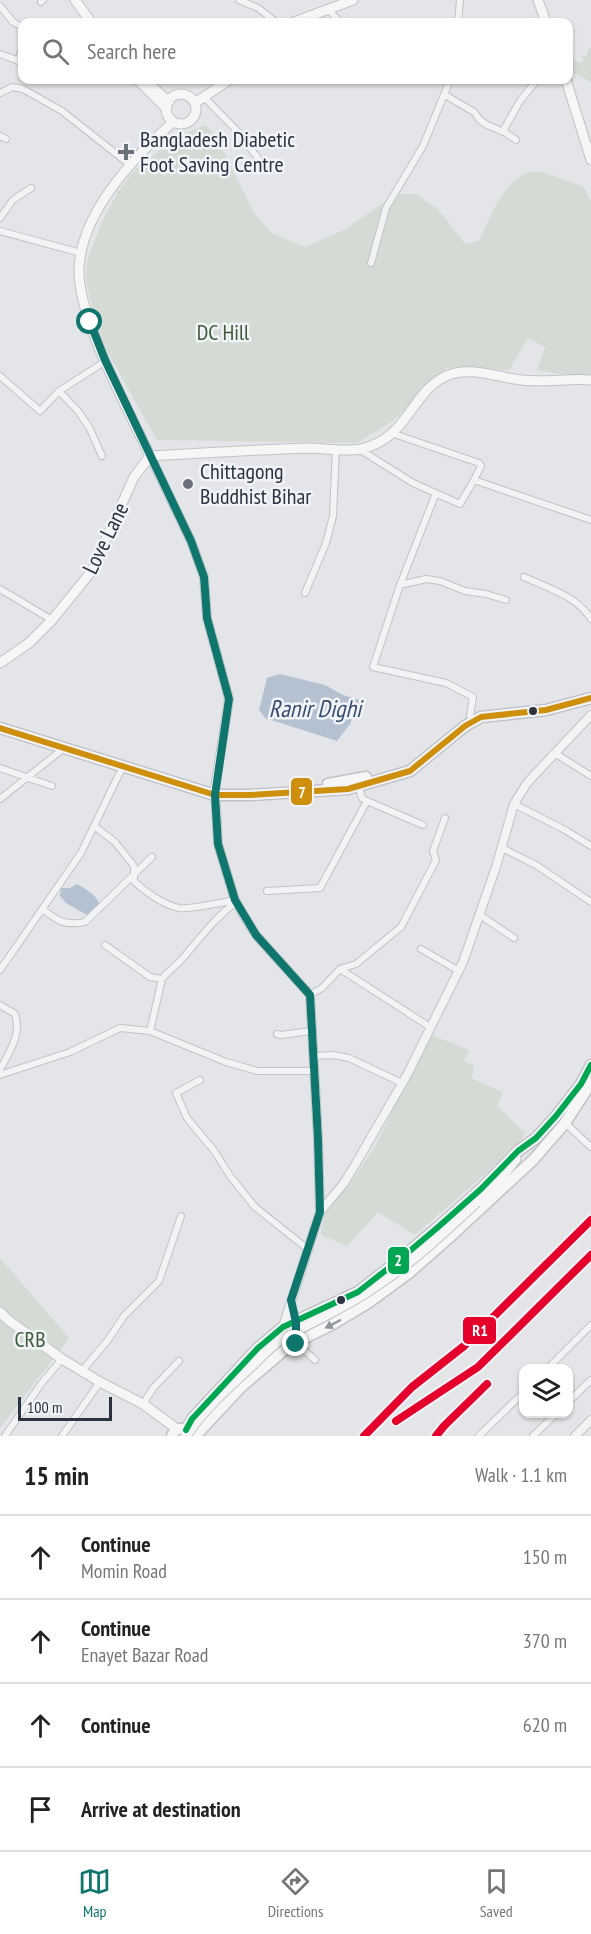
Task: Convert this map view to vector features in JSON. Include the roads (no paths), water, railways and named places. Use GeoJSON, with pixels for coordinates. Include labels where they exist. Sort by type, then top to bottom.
{"type":"FeatureCollection","features":[{"type":"Feature","properties":{"kind":"main road"},"geometry":{"type":"LineString","coordinates":[[75,0],[87,18]]}},
{"type":"Feature","properties":{"kind":"main road"},"geometry":{"type":"LineString","coordinates":[[81,0],[93,18]]}},
{"type":"Feature","properties":{"kind":"main road"},"geometry":{"type":"LineString","coordinates":[[306,18],[353,0]]}},
{"type":"Feature","properties":{"kind":"main road"},"geometry":{"type":"LineString","coordinates":[[538,0],[545,18]]}},
{"type":"Feature","properties":{"kind":"main road"},"geometry":{"type":"LineString","coordinates":[[143,84],[168,106]]}},
{"type":"Feature","properties":{"kind":"main road"},"geometry":{"type":"LineString","coordinates":[[149,84],[168,106]]}},
{"type":"Feature","properties":{"kind":"main road"},"geometry":{"type":"LineString","coordinates":[[195,103],[223,84]]}},
{"type":"Feature","properties":{"kind":"main road"},"geometry":{"type":"LineString","coordinates":[[568,84],[588,136],[591,160]]}},
{"type":"Feature","properties":{"kind":"main road"},"geometry":{"type":"LineString","coordinates":[[182,94],[195,103],[196,111],[191,121],[184,124],[173,122],[167,114],[168,106],[174,96],[182,94]]}},
{"type":"Feature","properties":{"kind":"main road"},"geometry":{"type":"LineString","coordinates":[[173,122],[129,164],[104,199],[81,253],[79,273],[90,322],[105,360],[150,456],[241,451],[359,449],[379,443],[395,431],[430,388],[447,375],[475,373],[522,381],[591,380]]}},
{"type":"Feature","properties":{"kind":"main road","name":"Love Lane"},"geometry":{"type":"LineString","coordinates":[[0,663],[29,643],[52,620],[91,572],[134,477],[150,456]]}},
{"type":"Feature","properties":{"kind":"main road"},"geometry":{"type":"LineString","coordinates":[[358,783],[405,765],[470,716],[484,710],[542,704],[591,692]]}},
{"type":"Feature","properties":{"kind":"main road"},"geometry":{"type":"LineString","coordinates":[[0,728],[63,749],[218,790],[293,788],[358,783],[410,771],[465,726],[481,717],[546,710],[591,698]]}},
{"type":"Feature","properties":{"kind":"main road"},"geometry":{"type":"LineString","coordinates":[[0,723],[218,790]]}},
{"type":"Feature","properties":{"kind":"main road"},"geometry":{"type":"LineString","coordinates":[[0,1312],[62,1359],[142,1404],[184,1434],[199,1432],[270,1360],[295,1342],[333,1324],[384,1292],[451,1236],[534,1159],[561,1119],[591,1065]]}},
{"type":"Feature","properties":{"kind":"main road"},"geometry":{"type":"LineString","coordinates":[[184,1434],[192,1419],[258,1348],[283,1327],[358,1292],[399,1260],[472,1197],[525,1146],[561,1119],[591,1083]]}},
{"type":"Feature","properties":{"kind":"main road"},"geometry":{"type":"LineString","coordinates":[[477,1202],[506,1172],[525,1146]]}},
{"type":"Feature","properties":{"kind":"main road"},"geometry":{"type":"LineString","coordinates":[[184,1434],[233,1383],[276,1343],[376,1287],[433,1242],[477,1202],[534,1159]]}},
{"type":"Feature","properties":{"kind":"street"},"geometry":{"type":"LineString","coordinates":[[239,0],[258,8],[271,18]]}},
{"type":"Feature","properties":{"kind":"street"},"geometry":{"type":"LineString","coordinates":[[459,18],[460,0]]}},
{"type":"Feature","properties":{"kind":"street"},"geometry":{"type":"LineString","coordinates":[[2,5],[13,22],[18,25]]}},
{"type":"Feature","properties":{"kind":"street"},"geometry":{"type":"LineString","coordinates":[[329,10],[336,18]]}},
{"type":"Feature","properties":{"kind":"street"},"geometry":{"type":"LineString","coordinates":[[0,54],[18,61]]}},
{"type":"Feature","properties":{"kind":"street"},"geometry":{"type":"LineString","coordinates":[[371,263],[386,208],[423,146],[449,84]]}},
{"type":"Feature","properties":{"kind":"street"},"geometry":{"type":"LineString","coordinates":[[503,131],[520,101],[534,84]]}},
{"type":"Feature","properties":{"kind":"street"},"geometry":{"type":"LineString","coordinates":[[1,94],[12,87],[19,87],[33,94],[62,111],[129,164]]}},
{"type":"Feature","properties":{"kind":"street"},"geometry":{"type":"LineString","coordinates":[[445,95],[474,112],[486,124],[503,131],[516,140]]}},
{"type":"Feature","properties":{"kind":"street"},"geometry":{"type":"LineString","coordinates":[[204,97],[240,134],[266,168]]}},
{"type":"Feature","properties":{"kind":"street"},"geometry":{"type":"LineString","coordinates":[[0,218],[14,200],[31,188]]}},
{"type":"Feature","properties":{"kind":"street"},"geometry":{"type":"LineString","coordinates":[[0,231],[81,253]]}},
{"type":"Feature","properties":{"kind":"street"},"geometry":{"type":"LineString","coordinates":[[0,376],[40,411],[59,391],[105,360]]}},
{"type":"Feature","properties":{"kind":"street"},"geometry":{"type":"LineString","coordinates":[[59,391],[89,427],[102,456]]}},
{"type":"Feature","properties":{"kind":"street"},"geometry":{"type":"LineString","coordinates":[[359,449],[412,483],[460,504],[481,466],[479,463],[397,435],[395,431]]}},
{"type":"Feature","properties":{"kind":"street"},"geometry":{"type":"LineString","coordinates":[[305,593],[326,543],[333,516],[336,449]]}},
{"type":"Feature","properties":{"kind":"street"},"geometry":{"type":"LineString","coordinates":[[150,456],[191,541],[202,571],[207,618],[229,699],[218,790],[218,844],[236,901],[256,935],[310,995],[320,1212],[283,1327]]}},
{"type":"Feature","properties":{"kind":"street"},"geometry":{"type":"LineString","coordinates":[[474,480],[591,520]]}},
{"type":"Feature","properties":{"kind":"street"},"geometry":{"type":"LineString","coordinates":[[435,493],[400,585],[373,667],[446,683],[473,697],[470,716]]}},
{"type":"Feature","properties":{"kind":"street"},"geometry":{"type":"LineString","coordinates":[[524,577],[576,602],[585,609],[591,619]]}},
{"type":"Feature","properties":{"kind":"street"},"geometry":{"type":"LineString","coordinates":[[400,585],[426,579],[506,600]]}},
{"type":"Feature","properties":{"kind":"street"},"geometry":{"type":"LineString","coordinates":[[0,589],[52,620]]}},
{"type":"Feature","properties":{"kind":"street"},"geometry":{"type":"LineString","coordinates":[[320,1212],[355,1166],[402,1083],[459,971],[480,915],[514,804],[527,783],[591,715]]}},
{"type":"Feature","properties":{"kind":"street"},"geometry":{"type":"LineString","coordinates":[[0,799],[63,749]]}},
{"type":"Feature","properties":{"kind":"street"},"geometry":{"type":"LineString","coordinates":[[556,754],[591,776]]}},
{"type":"Feature","properties":{"kind":"street"},"geometry":{"type":"LineString","coordinates":[[0,970],[81,853],[123,765]]}},
{"type":"Feature","properties":{"kind":"street"},"geometry":{"type":"LineString","coordinates":[[0,768],[52,786]]}},
{"type":"Feature","properties":{"kind":"street"},"geometry":{"type":"LineString","coordinates":[[358,783],[362,798],[423,825]]}},
{"type":"Feature","properties":{"kind":"street"},"geometry":{"type":"LineString","coordinates":[[267,891],[320,888],[367,801]]}},
{"type":"Feature","properties":{"kind":"street"},"geometry":{"type":"LineString","coordinates":[[514,804],[591,846]]}},
{"type":"Feature","properties":{"kind":"street"},"geometry":{"type":"LineString","coordinates":[[310,995],[322,988],[340,969],[356,964],[401,927],[436,860],[433,851],[445,818]]}},
{"type":"Feature","properties":{"kind":"street"},"geometry":{"type":"LineString","coordinates":[[94,826],[115,842],[134,866],[134,881],[140,888],[180,909],[236,901]]}},
{"type":"Feature","properties":{"kind":"street"},"geometry":{"type":"LineString","coordinates":[[502,848],[536,865],[591,902]]}},
{"type":"Feature","properties":{"kind":"street"},"geometry":{"type":"LineString","coordinates":[[42,909],[59,921],[71,924],[85,922],[152,857]]}},
{"type":"Feature","properties":{"kind":"street"},"geometry":{"type":"LineString","coordinates":[[150,1031],[162,979],[220,914],[236,901]]}},
{"type":"Feature","properties":{"kind":"street"},"geometry":{"type":"LineString","coordinates":[[480,915],[514,938]]}},
{"type":"Feature","properties":{"kind":"street"},"geometry":{"type":"LineString","coordinates":[[105,945],[150,977],[162,979]]}},
{"type":"Feature","properties":{"kind":"street"},"geometry":{"type":"LineString","coordinates":[[421,949],[459,971]]}},
{"type":"Feature","properties":{"kind":"street"},"geometry":{"type":"LineString","coordinates":[[340,969],[430,1027]]}},
{"type":"Feature","properties":{"kind":"street"},"geometry":{"type":"LineString","coordinates":[[0,1005],[15,1014],[17,1024],[15,1039],[0,1070]]}},
{"type":"Feature","properties":{"kind":"street"},"geometry":{"type":"LineString","coordinates":[[0,1075],[70,1052],[120,1028],[150,1031],[226,1062],[257,1071],[314,1071]]}},
{"type":"Feature","properties":{"kind":"street"},"geometry":{"type":"LineString","coordinates":[[277,1034],[311,1031]]}},
{"type":"Feature","properties":{"kind":"street"},"geometry":{"type":"LineString","coordinates":[[314,1056],[333,1055],[349,1058],[402,1083]]}},
{"type":"Feature","properties":{"kind":"street"},"geometry":{"type":"LineString","coordinates":[[200,1080],[176,1094],[187,1118],[255,1207],[309,1250]]}},
{"type":"Feature","properties":{"kind":"street"},"geometry":{"type":"LineString","coordinates":[[561,1119],[591,1147]]}},
{"type":"Feature","properties":{"kind":"street"},"geometry":{"type":"LineString","coordinates":[[82,1371],[108,1340],[124,1316],[159,1281],[181,1216]]}},
{"type":"Feature","properties":{"kind":"street"},"geometry":{"type":"LineString","coordinates":[[291,1300],[296,1322],[295,1342],[315,1360]]}},
{"type":"Feature","properties":{"kind":"street"},"geometry":{"type":"LineString","coordinates":[[552,1364],[591,1325]]}},
{"type":"Feature","properties":{"kind":"street"},"geometry":{"type":"LineString","coordinates":[[5,1436],[41,1384],[62,1359]]}},
{"type":"Feature","properties":{"kind":"street"},"geometry":{"type":"LineString","coordinates":[[142,1404],[154,1387],[179,1361]]}},
{"type":"Feature","properties":{"kind":"street"},"geometry":{"type":"LineString","coordinates":[[573,1397],[591,1380]]}},
{"type":"Feature","properties":{"kind":"street"},"geometry":{"type":"LineString","coordinates":[[62,1436],[100,1382]]}},
{"type":"Feature","properties":{"kind":"street"},"geometry":{"type":"LineString","coordinates":[[479,1436],[519,1397]]}},
{"type":"Feature","properties":{"kind":"street"},"geometry":{"type":"LineString","coordinates":[[533,1436],[551,1418]]}},
{"type":"Feature","properties":{"kind":"street"},"geometry":{"type":"LineString","coordinates":[[575,1436],[591,1420]]}},
{"type":"Feature","properties":{"kind":"water","name":"Ranir Dighi"},"geometry":{"type":"Polygon","coordinates":[[[280,674],[325,685],[343,695],[360,700],[350,724],[337,741],[265,718],[259,710],[267,678],[280,674]]]}},
{"type":"Feature","properties":{"kind":"water"},"geometry":{"type":"Polygon","coordinates":[[[77,884],[93,894],[100,904],[87,915],[66,903],[60,896],[61,888],[70,888],[77,884]]]}},
{"type":"Feature","properties":{"kind":"place","name":"Bangladesh Diabetic Foot Saving Centre"},"geometry":{"type":"Point","coordinates":[126,152]}},
{"type":"Feature","properties":{"kind":"place","name":"Chittagong Buddhist Bihar"},"geometry":{"type":"Point","coordinates":[188,484]}},
{"type":"Feature","properties":{"kind":"park label","name":"DC Hill"},"geometry":{"type":"Point","coordinates":[223,332]}},
{"type":"Feature","properties":{"kind":"park label","name":"CRB"},"geometry":{"type":"Point","coordinates":[30,1339]}}]}
